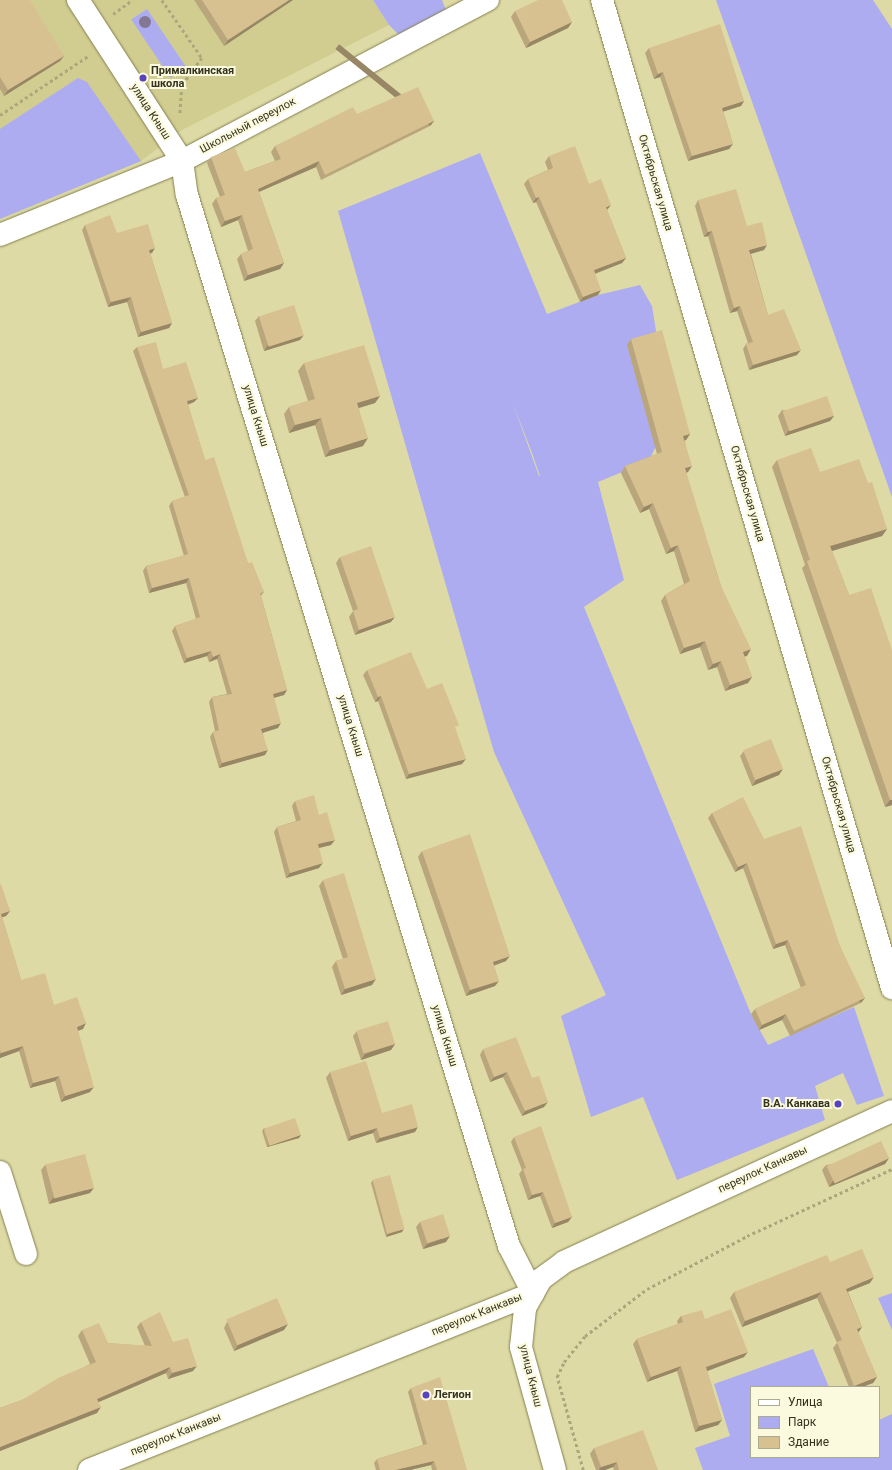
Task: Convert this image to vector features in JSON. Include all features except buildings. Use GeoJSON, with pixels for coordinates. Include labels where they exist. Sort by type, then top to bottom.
{"type":"FeatureCollection","features":[{"type":"Feature","properties":{"kind":"street","name":"улица Кныш"},"geometry":{"type":"LineString","coordinates":[[78,0],[182,161],[187,194],[509,1246],[533,1293],[523,1317],[522,1347],[555,1470]]}},
{"type":"Feature","properties":{"kind":"street","name":"Школьный переулок"},"geometry":{"type":"LineString","coordinates":[[0,235],[182,161],[488,0]]}},
{"type":"Feature","properties":{"kind":"street","name":"Октябрьская улица"},"geometry":{"type":"LineString","coordinates":[[602,0],[892,988]]}},
{"type":"Feature","properties":{"kind":"street"},"geometry":{"type":"LineString","coordinates":[[884,1115],[892,1100]]}},
{"type":"Feature","properties":{"kind":"street","name":"переулок Канкавы"},"geometry":{"type":"LineString","coordinates":[[89,1470],[533,1293],[546,1274],[564,1262],[884,1115]]}},
{"type":"Feature","properties":{"kind":"street"},"geometry":{"type":"LineString","coordinates":[[0,1172],[26,1254]]}},
{"type":"Feature","properties":{"kind":"path"},"geometry":{"type":"LineString","coordinates":[[162,0],[202,58],[182,86],[179,100],[181,123]]}},
{"type":"Feature","properties":{"kind":"path"},"geometry":{"type":"LineString","coordinates":[[0,115],[106,43]]}},
{"type":"Feature","properties":{"kind":"path"},"geometry":{"type":"LineString","coordinates":[[583,1470],[558,1377],[564,1362],[585,1336],[654,1286],[747,1236],[892,1169]]}},
{"type":"Feature","properties":{"kind":"shaded area","name":"Прималкинская школа"},"geometry":{"type":"Polygon","coordinates":[[[0,0],[373,0],[389,25],[182,130],[141,161],[0,219],[0,0]]]}},
{"type":"Feature","properties":{"kind":"green space"},"geometry":{"type":"Polygon","coordinates":[[[373,0],[442,0],[450,20],[407,43],[389,25],[373,0]]]}},
{"type":"Feature","properties":{"kind":"green space"},"geometry":{"type":"Polygon","coordinates":[[[716,0],[873,0],[892,29],[892,497],[716,0]]]}},
{"type":"Feature","properties":{"kind":"green space"},"geometry":{"type":"Polygon","coordinates":[[[147,9],[186,67],[170,78],[131,20],[147,9]]]}},
{"type":"Feature","properties":{"kind":"green space"},"geometry":{"type":"Polygon","coordinates":[[[78,78],[87,82],[141,161],[0,219],[0,129],[78,78]]]}},
{"type":"Feature","properties":{"kind":"green space"},"geometry":{"type":"Polygon","coordinates":[[[480,153],[547,314],[598,295],[640,285],[652,306],[657,337],[655,448],[649,461],[598,482],[624,580],[584,607],[751,1014],[768,1045],[854,1007],[884,1096],[857,1105],[843,1073],[815,1086],[825,1120],[677,1180],[643,1097],[591,1117],[561,1016],[606,995],[494,752],[338,211],[480,153]],[[512,401],[540,476],[532,453],[512,401]]]}},
{"type":"Feature","properties":{"kind":"green space"},"geometry":{"type":"Polygon","coordinates":[[[892,1293],[892,1330],[878,1298],[892,1293]]]}},
{"type":"Feature","properties":{"kind":"green space"},"geometry":{"type":"Polygon","coordinates":[[[813,1349],[829,1386],[750,1386],[750,1458],[880,1458],[880,1420],[892,1414],[892,1470],[703,1470],[695,1448],[730,1436],[714,1384],[813,1349]]]}},
{"type":"Feature","properties":{"kind":"place","name":"Прималкинская школа"},"geometry":{"type":"Point","coordinates":[143,78]}},
{"type":"Feature","properties":{"kind":"place","name":"В.А. Канкава"},"geometry":{"type":"Point","coordinates":[838,1104]}},
{"type":"Feature","properties":{"kind":"place","name":"Легион"},"geometry":{"type":"Point","coordinates":[426,1395]}}]}
